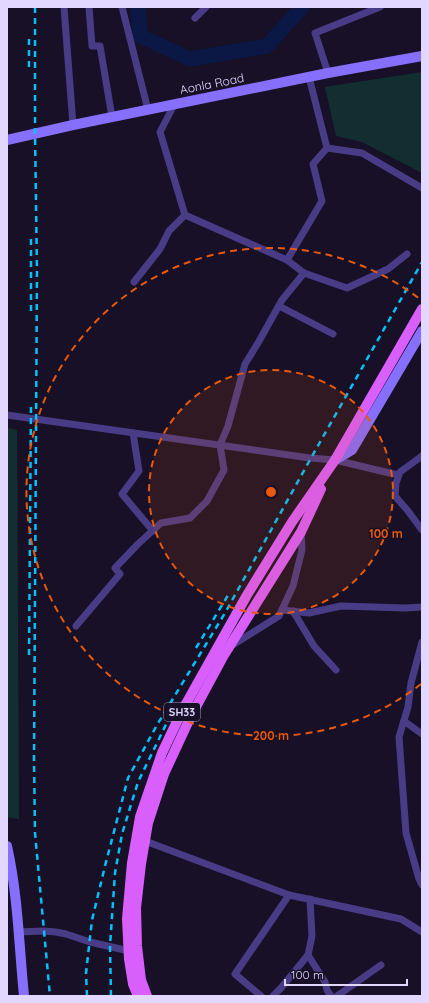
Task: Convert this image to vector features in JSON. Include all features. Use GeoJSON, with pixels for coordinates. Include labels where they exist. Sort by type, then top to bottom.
{"type":"FeatureCollection","features":[{"type":"Feature","properties":{"kind":"main road"},"geometry":{"type":"LineString","coordinates":[[335,460],[422,309]]}},
{"type":"Feature","properties":{"kind":"main road","name":"SH33"},"geometry":{"type":"LineString","coordinates":[[147,996],[141,980],[137,946],[136,908],[148,823],[164,774],[190,718],[229,647],[301,532],[335,460]]}},
{"type":"Feature","properties":{"kind":"main road","name":"SH33"},"geometry":{"type":"LineString","coordinates":[[138,996],[133,984],[127,919],[132,863],[140,817],[162,753],[182,711],[247,595],[292,522],[335,460]]}},
{"type":"Feature","properties":{"kind":"street"},"geometry":{"type":"LineString","coordinates":[[64,7],[72,125]]}},
{"type":"Feature","properties":{"kind":"street"},"geometry":{"type":"LineString","coordinates":[[89,7],[92,46],[100,46],[112,117]]}},
{"type":"Feature","properties":{"kind":"street"},"geometry":{"type":"LineString","coordinates":[[122,7],[148,110]]}},
{"type":"Feature","properties":{"kind":"street"},"geometry":{"type":"LineString","coordinates":[[194,18],[206,7]]}},
{"type":"Feature","properties":{"kind":"street"},"geometry":{"type":"LineString","coordinates":[[328,74],[315,33],[380,7]]}},
{"type":"Feature","properties":{"kind":"street","name":"Aonla Road"},"geometry":{"type":"LineString","coordinates":[[7,140],[72,125],[422,56]]}},
{"type":"Feature","properties":{"kind":"street"},"geometry":{"type":"LineString","coordinates":[[309,78],[327,148]]}},
{"type":"Feature","properties":{"kind":"street"},"geometry":{"type":"LineString","coordinates":[[174,105],[160,132],[184,215]]}},
{"type":"Feature","properties":{"kind":"street"},"geometry":{"type":"LineString","coordinates":[[327,148],[362,153],[422,188]]}},
{"type":"Feature","properties":{"kind":"street"},"geometry":{"type":"LineString","coordinates":[[287,260],[322,201],[313,164],[327,148]]}},
{"type":"Feature","properties":{"kind":"street"},"geometry":{"type":"LineString","coordinates":[[184,215],[287,260],[304,273],[347,288],[388,269],[407,254]]}},
{"type":"Feature","properties":{"kind":"street"},"geometry":{"type":"LineString","coordinates":[[134,282],[160,249],[169,231],[184,215]]}},
{"type":"Feature","properties":{"kind":"street"},"geometry":{"type":"LineString","coordinates":[[76,626],[120,574],[115,568],[153,530],[161,523],[190,518],[207,501],[224,470],[220,445],[228,426],[245,364],[282,300],[304,273]]}},
{"type":"Feature","properties":{"kind":"street"},"geometry":{"type":"LineString","coordinates":[[279,306],[333,334]]}},
{"type":"Feature","properties":{"kind":"street"},"geometry":{"type":"LineString","coordinates":[[335,460],[352,450],[422,331]]}},
{"type":"Feature","properties":{"kind":"street"},"geometry":{"type":"LineString","coordinates":[[7,415],[311,458],[335,460],[398,475]]}},
{"type":"Feature","properties":{"kind":"street"},"geometry":{"type":"LineString","coordinates":[[133,433],[139,471],[122,494],[153,530]]}},
{"type":"Feature","properties":{"kind":"street"},"geometry":{"type":"LineString","coordinates":[[422,456],[400,472],[396,483],[395,496],[422,530]]}},
{"type":"Feature","properties":{"kind":"street"},"geometry":{"type":"LineString","coordinates":[[229,647],[279,616],[293,586],[302,550],[301,532]]}},
{"type":"Feature","properties":{"kind":"street"},"geometry":{"type":"LineString","coordinates":[[282,610],[308,613],[341,606],[405,608],[422,607]]}},
{"type":"Feature","properties":{"kind":"street"},"geometry":{"type":"LineString","coordinates":[[293,611],[314,646],[336,670]]}},
{"type":"Feature","properties":{"kind":"street"},"geometry":{"type":"LineString","coordinates":[[422,642],[411,683],[408,708],[398,737],[406,833],[422,885]]}},
{"type":"Feature","properties":{"kind":"street"},"geometry":{"type":"LineString","coordinates":[[404,722],[422,734]]}},
{"type":"Feature","properties":{"kind":"street"},"geometry":{"type":"LineString","coordinates":[[145,841],[289,894],[401,919],[422,932]]}},
{"type":"Feature","properties":{"kind":"street"},"geometry":{"type":"LineString","coordinates":[[7,846],[18,920],[24,996]]}},
{"type":"Feature","properties":{"kind":"street"},"geometry":{"type":"LineString","coordinates":[[261,996],[235,974],[289,894]]}},
{"type":"Feature","properties":{"kind":"street"},"geometry":{"type":"LineString","coordinates":[[273,996],[308,955],[312,936],[310,899]]}},
{"type":"Feature","properties":{"kind":"street"},"geometry":{"type":"LineString","coordinates":[[18,932],[56,932],[129,951]]}},
{"type":"Feature","properties":{"kind":"street"},"geometry":{"type":"LineString","coordinates":[[308,955],[325,982],[327,990],[331,996]]}},
{"type":"Feature","properties":{"kind":"street"},"geometry":{"type":"LineString","coordinates":[[337,996],[381,965]]}},
{"type":"Feature","properties":{"kind":"green space"},"geometry":{"type":"Polygon","coordinates":[[[422,72],[422,173],[362,142],[336,136],[325,87],[422,72]]]}},
{"type":"Feature","properties":{"kind":"green space"},"geometry":{"type":"Polygon","coordinates":[[[7,428],[17,430],[19,819],[7,817],[7,428]]]}},
{"type":"Feature","properties":{"kind":"waterway"},"geometry":{"type":"LineString","coordinates":[[138,7],[140,36],[190,59],[267,46],[302,7]]}},
{"type":"Feature","properties":{"kind":"railway"},"geometry":{"type":"LineString","coordinates":[[35,7],[37,271],[34,760],[35,833],[50,996]]}},
{"type":"Feature","properties":{"kind":"railway"},"geometry":{"type":"LineString","coordinates":[[29,39],[29,69]]}},
{"type":"Feature","properties":{"kind":"railway"},"geometry":{"type":"LineString","coordinates":[[31,239],[31,311]]}},
{"type":"Feature","properties":{"kind":"railway"},"geometry":{"type":"LineString","coordinates":[[87,996],[86,973],[92,920],[128,778],[157,725],[225,613],[422,262]]}},
{"type":"Feature","properties":{"kind":"railway"},"geometry":{"type":"LineString","coordinates":[[29,655],[31,405]]}},
{"type":"Feature","properties":{"kind":"railway"},"geometry":{"type":"LineString","coordinates":[[196,648],[230,592]]}},
{"type":"Feature","properties":{"kind":"railway"},"geometry":{"type":"LineString","coordinates":[[111,996],[110,946],[115,873],[122,834],[138,782],[176,704]]}}]}
